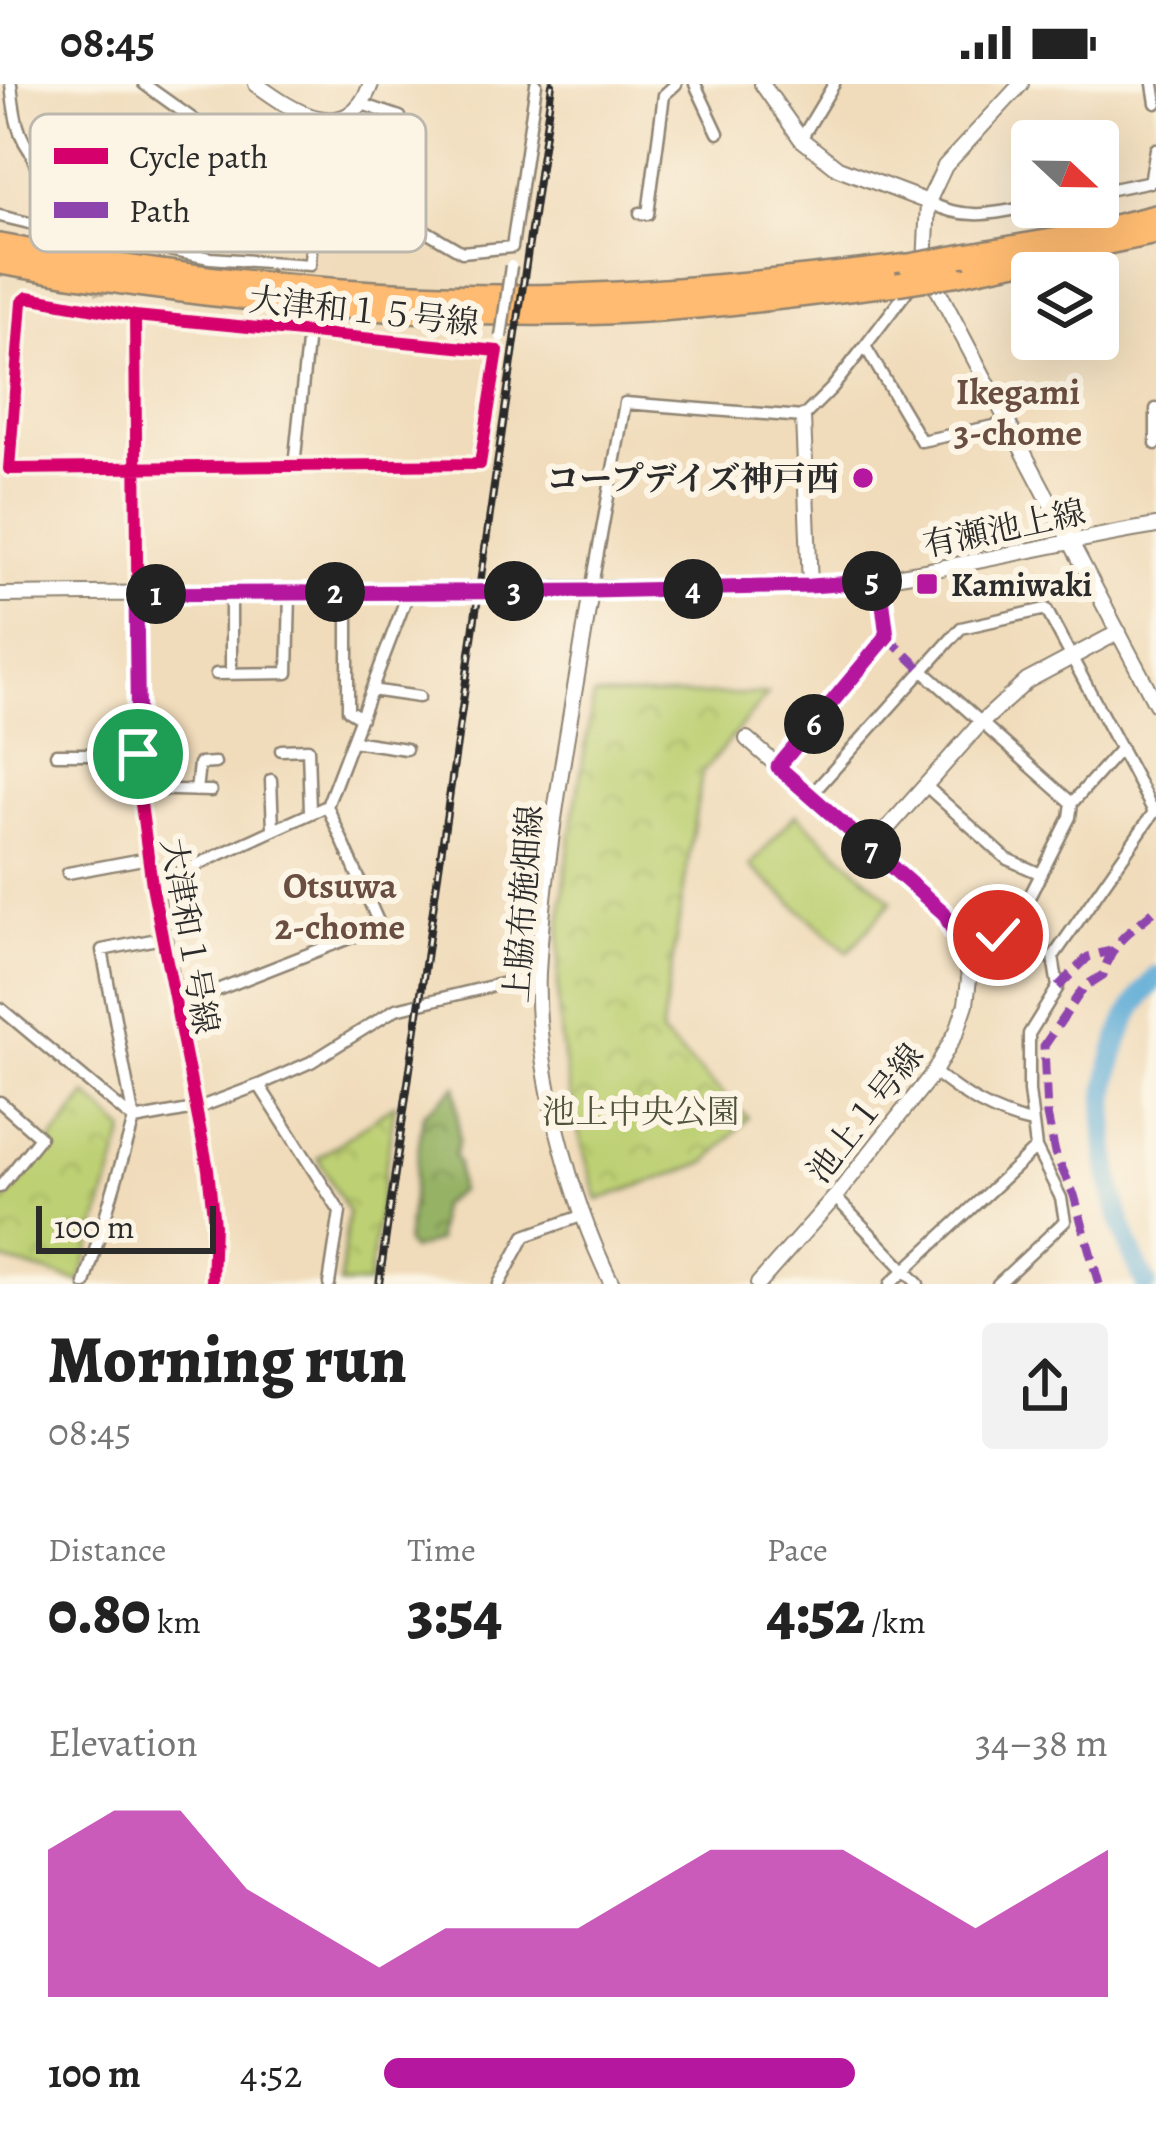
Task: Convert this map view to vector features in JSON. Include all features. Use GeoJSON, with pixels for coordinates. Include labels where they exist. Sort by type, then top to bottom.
{"type":"FeatureCollection","features":[{"type":"Feature","properties":{"kind":"highway"},"geometry":{"type":"LineString","coordinates":[[959,265],[1156,216]]}},
{"type":"Feature","properties":{"kind":"highway"},"geometry":{"type":"LineString","coordinates":[[38,252],[191,274],[410,293],[593,294],[910,271],[1156,233]]}},
{"type":"Feature","properties":{"kind":"highway"},"geometry":{"type":"LineString","coordinates":[[0,245],[30,250]]}},
{"type":"Feature","properties":{"kind":"highway"},"geometry":{"type":"LineString","coordinates":[[0,263],[280,303],[564,314],[762,301],[910,271]]}},
{"type":"Feature","properties":{"kind":"street"},"geometry":{"type":"LineString","coordinates":[[11,84],[16,127],[30,152]]}},
{"type":"Feature","properties":{"kind":"street"},"geometry":{"type":"LineString","coordinates":[[143,84],[185,114]]}},
{"type":"Feature","properties":{"kind":"street"},"geometry":{"type":"LineString","coordinates":[[256,84],[302,114]]}},
{"type":"Feature","properties":{"kind":"street"},"geometry":{"type":"LineString","coordinates":[[344,114],[362,104],[371,84]]}},
{"type":"Feature","properties":{"kind":"street"},"geometry":{"type":"LineString","coordinates":[[498,351],[536,84]]}},
{"type":"Feature","properties":{"kind":"street"},"geometry":{"type":"LineString","coordinates":[[640,213],[648,214],[664,95],[676,84]]}},
{"type":"Feature","properties":{"kind":"street"},"geometry":{"type":"LineString","coordinates":[[695,84],[718,133]]}},
{"type":"Feature","properties":{"kind":"street"},"geometry":{"type":"LineString","coordinates":[[762,84],[801,139],[838,168],[964,215],[1011,211]]}},
{"type":"Feature","properties":{"kind":"street"},"geometry":{"type":"LineString","coordinates":[[801,139],[834,84]]}},
{"type":"Feature","properties":{"kind":"street"},"geometry":{"type":"LineString","coordinates":[[1153,84],[1156,103]]}},
{"type":"Feature","properties":{"kind":"street"},"geometry":{"type":"LineString","coordinates":[[810,586],[803,417],[866,346],[910,271],[928,202],[945,166],[1011,87]]}},
{"type":"Feature","properties":{"kind":"street"},"geometry":{"type":"LineString","coordinates":[[362,104],[391,114]]}},
{"type":"Feature","properties":{"kind":"street"},"geometry":{"type":"LineString","coordinates":[[1119,188],[1153,181],[1156,149]]}},
{"type":"Feature","properties":{"kind":"street"},"geometry":{"type":"LineString","coordinates":[[0,216],[30,223]]}},
{"type":"Feature","properties":{"kind":"street"},"geometry":{"type":"LineString","coordinates":[[426,230],[462,252],[512,247]]}},
{"type":"Feature","properties":{"kind":"street"},"geometry":{"type":"LineString","coordinates":[[179,252],[310,265],[311,252]]}},
{"type":"Feature","properties":{"kind":"street"},"geometry":{"type":"LineString","coordinates":[[910,271],[1009,423],[1156,704]]}},
{"type":"Feature","properties":{"kind":"street","name":"大津和１５号線"},"geometry":{"type":"LineString","coordinates":[[28,297],[135,316],[308,333],[498,351],[480,464],[9,469],[22,302],[28,297]]}},
{"type":"Feature","properties":{"kind":"street"},"geometry":{"type":"LineString","coordinates":[[135,316],[136,594]]}},
{"type":"Feature","properties":{"kind":"street"},"geometry":{"type":"LineString","coordinates":[[294,466],[308,333]]}},
{"type":"Feature","properties":{"kind":"street"},"geometry":{"type":"LineString","coordinates":[[866,346],[921,441],[1009,423]]}},
{"type":"Feature","properties":{"kind":"street"},"geometry":{"type":"LineString","coordinates":[[591,591],[625,403],[803,417]]}},
{"type":"Feature","properties":{"kind":"street"},"geometry":{"type":"LineString","coordinates":[[1156,409],[1156,444]]}},
{"type":"Feature","properties":{"kind":"street","name":"有瀬池上線"},"geometry":{"type":"LineString","coordinates":[[0,595],[810,586],[880,581],[1156,526]]}},
{"type":"Feature","properties":{"kind":"street"},"geometry":{"type":"LineString","coordinates":[[778,767],[887,636],[880,581]]}},
{"type":"Feature","properties":{"kind":"street"},"geometry":{"type":"LineString","coordinates":[[174,1007],[380,926],[327,806],[409,591]]}},
{"type":"Feature","properties":{"kind":"street","name":"上脇布施畑線"},"geometry":{"type":"LineString","coordinates":[[591,591],[546,868],[538,975],[552,1094],[581,1216],[612,1284]]}},
{"type":"Feature","properties":{"kind":"street"},"geometry":{"type":"LineString","coordinates":[[215,674],[288,674],[290,592]]}},
{"type":"Feature","properties":{"kind":"street"},"geometry":{"type":"LineString","coordinates":[[348,592],[348,710],[361,718]]}},
{"type":"Feature","properties":{"kind":"street"},"geometry":{"type":"LineString","coordinates":[[231,593],[231,674]]}},
{"type":"Feature","properties":{"kind":"street","name":"大津和１号線"},"geometry":{"type":"LineString","coordinates":[[136,594],[139,789],[214,1225],[212,1284]]}},
{"type":"Feature","properties":{"kind":"street"},"geometry":{"type":"LineString","coordinates":[[811,795],[961,628],[1046,609],[1154,812],[1053,956],[1058,986],[1029,1034],[1031,1123],[1036,1148],[1061,1198],[1065,1222],[998,1284]]}},
{"type":"Feature","properties":{"kind":"street"},"geometry":{"type":"LineString","coordinates":[[870,848],[980,724],[1027,681],[1118,632]]}},
{"type":"Feature","properties":{"kind":"street"},"geometry":{"type":"LineString","coordinates":[[922,670],[1072,802]]}},
{"type":"Feature","properties":{"kind":"street"},"geometry":{"type":"LineString","coordinates":[[371,690],[419,697]]}},
{"type":"Feature","properties":{"kind":"street"},"geometry":{"type":"LineString","coordinates":[[747,739],[944,913],[966,954],[1019,917],[1070,818],[1072,802],[1121,748]]}},
{"type":"Feature","properties":{"kind":"street"},"geometry":{"type":"LineString","coordinates":[[352,741],[406,749]]}},
{"type":"Feature","properties":{"kind":"street"},"geometry":{"type":"LineString","coordinates":[[280,749],[308,749],[310,811]]}},
{"type":"Feature","properties":{"kind":"street"},"geometry":{"type":"LineString","coordinates":[[56,754],[138,754]]}},
{"type":"Feature","properties":{"kind":"street"},"geometry":{"type":"LineString","coordinates":[[196,791],[199,764],[215,763]]}},
{"type":"Feature","properties":{"kind":"street"},"geometry":{"type":"LineString","coordinates":[[271,780],[273,828]]}},
{"type":"Feature","properties":{"kind":"street"},"geometry":{"type":"LineString","coordinates":[[926,786],[1007,859],[1041,874]]}},
{"type":"Feature","properties":{"kind":"street"},"geometry":{"type":"LineString","coordinates":[[139,789],[211,791]]}},
{"type":"Feature","properties":{"kind":"street"},"geometry":{"type":"LineString","coordinates":[[152,885],[327,806]]}},
{"type":"Feature","properties":{"kind":"street"},"geometry":{"type":"LineString","coordinates":[[68,873],[148,858]]}},
{"type":"Feature","properties":{"kind":"street"},"geometry":{"type":"LineString","coordinates":[[85,1284],[134,1120],[102,950],[162,938]]}},
{"type":"Feature","properties":{"kind":"street","name":"池上１号線"},"geometry":{"type":"LineString","coordinates":[[758,1284],[836,1197],[934,1072],[966,1004],[966,954]]}},
{"type":"Feature","properties":{"kind":"street"},"geometry":{"type":"LineString","coordinates":[[0,1009],[134,1120],[195,1109],[259,1085],[310,1062],[396,1009],[538,975]]}},
{"type":"Feature","properties":{"kind":"street"},"geometry":{"type":"LineString","coordinates":[[934,1072],[965,1097],[1031,1123]]}},
{"type":"Feature","properties":{"kind":"street"},"geometry":{"type":"LineString","coordinates":[[259,1085],[340,1212],[329,1284]]}},
{"type":"Feature","properties":{"kind":"street"},"geometry":{"type":"LineString","coordinates":[[0,1102],[40,1136],[0,1187]]}},
{"type":"Feature","properties":{"kind":"street"},"geometry":{"type":"LineString","coordinates":[[890,1284],[1036,1148]]}},
{"type":"Feature","properties":{"kind":"street"},"geometry":{"type":"LineString","coordinates":[[836,1197],[918,1284]]}},
{"type":"Feature","properties":{"kind":"street"},"geometry":{"type":"LineString","coordinates":[[499,1284],[525,1236],[581,1216]]}},
{"type":"Feature","properties":{"kind":"green space","name":"池上中央公園"},"geometry":{"type":"Polygon","coordinates":[[[768,694],[702,773],[661,1034],[748,1118],[706,1163],[598,1200],[569,1092],[558,982],[566,874],[594,696],[768,694]]]}},
{"type":"Feature","properties":{"kind":"green space"},"geometry":{"type":"Polygon","coordinates":[[[796,814],[892,901],[848,952],[750,866],[796,814]]]}},
{"type":"Feature","properties":{"kind":"green space"},"geometry":{"type":"Polygon","coordinates":[[[456,1086],[459,1140],[454,1156],[459,1191],[439,1206],[437,1241],[411,1250],[406,1243],[423,1114],[456,1086]]]}},
{"type":"Feature","properties":{"kind":"green space"},"geometry":{"type":"Polygon","coordinates":[[[87,1095],[125,1131],[80,1282],[0,1259],[0,1208],[87,1095]]]}},
{"type":"Feature","properties":{"kind":"green space"},"geometry":{"type":"Polygon","coordinates":[[[395,1104],[368,1284],[340,1284],[348,1212],[318,1158],[395,1104]]]}},
{"type":"Feature","properties":{"kind":"waterway"},"geometry":{"type":"LineString","coordinates":[[1146,1284],[1120,1219],[1106,1151],[1105,1116],[1116,1048],[1132,1010],[1156,977]]}},
{"type":"Feature","properties":{"kind":"tunnel"},"geometry":{"type":"LineString","coordinates":[[100,310],[101,252]]}},
{"type":"Feature","properties":{"kind":"railway"},"geometry":{"type":"LineString","coordinates":[[379,1284],[552,84]]}},
{"type":"Feature","properties":{"kind":"marked path"},"geometry":{"type":"LineString","coordinates":[[887,636],[922,670]]}},
{"type":"Feature","properties":{"kind":"marked path"},"geometry":{"type":"LineString","coordinates":[[1099,1284],[1074,1195],[1055,1153],[1047,1115],[1044,1046],[1084,987],[1103,975],[1117,944],[1156,909]]}},
{"type":"Feature","properties":{"kind":"marked path"},"geometry":{"type":"LineString","coordinates":[[1058,987],[1088,957],[1110,951]]}},
{"type":"Feature","properties":{"kind":"cycle path"},"geometry":{"type":"LineString","coordinates":[[135,316],[28,297],[22,302],[9,469],[480,464],[498,351],[135,316],[139,789],[152,885],[208,1169],[214,1225],[212,1284]]}},
{"type":"Feature","properties":{"kind":"place","name":"コープデイズ神戸西"},"geometry":{"type":"Point","coordinates":[863,478]}},
{"type":"Feature","properties":{"kind":"place","name":"Kamiwaki"},"geometry":{"type":"Point","coordinates":[927,584]}},
{"type":"Feature","properties":{"kind":"district","name":"Ikegami 3-chome"},"geometry":{"type":"Point","coordinates":[1018,412]}},
{"type":"Feature","properties":{"kind":"district","name":"Otsuwa 2-chome"},"geometry":{"type":"Point","coordinates":[340,906]}},
{"type":"Feature","properties":{"kind":"route"},"geometry":{"type":"LineString","coordinates":[[138,754],[136,594],[591,591],[880,581],[887,636],[778,767],[944,913],[966,954],[998,935]]}}]}
